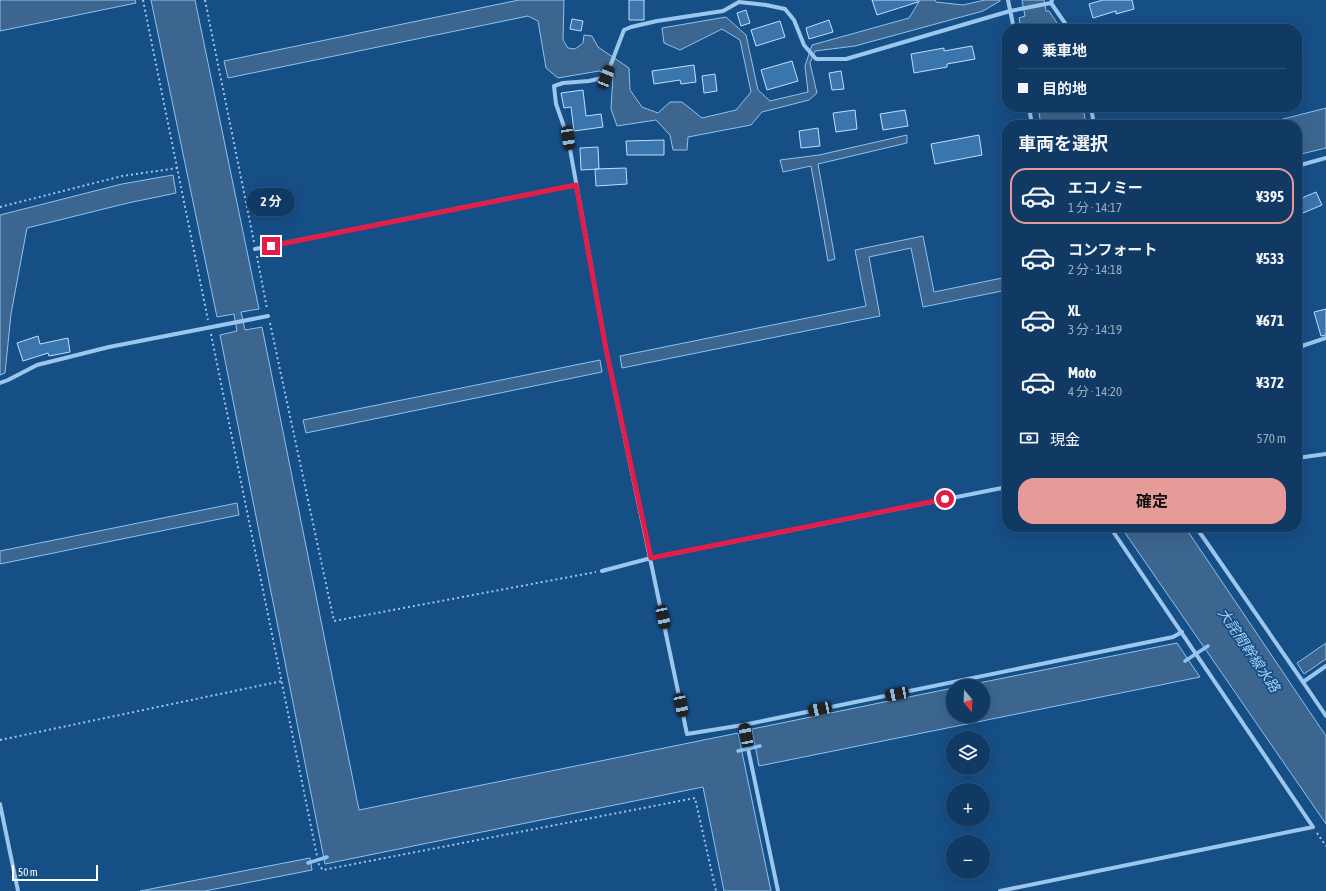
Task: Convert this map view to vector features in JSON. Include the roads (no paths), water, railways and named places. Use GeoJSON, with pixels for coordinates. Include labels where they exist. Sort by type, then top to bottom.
{"type":"FeatureCollection","features":[{"type":"Feature","properties":{"kind":"street"},"geometry":{"type":"LineString","coordinates":[[1008,0],[1013,24]]}},
{"type":"Feature","properties":{"kind":"street"},"geometry":{"type":"LineString","coordinates":[[1066,24],[1051,2],[1010,11],[846,59],[816,59],[804,45],[794,20],[785,9],[738,1],[723,11],[657,21],[624,30],[606,77],[589,81],[563,82],[554,86],[556,104],[568,138],[606,349],[687,734],[744,725],[1173,637],[1182,632]]}},
{"type":"Feature","properties":{"kind":"street"},"geometry":{"type":"LineString","coordinates":[[1302,165],[1326,158]]}},
{"type":"Feature","properties":{"kind":"street"},"geometry":{"type":"LineString","coordinates":[[255,249],[576,185]]}},
{"type":"Feature","properties":{"kind":"street"},"geometry":{"type":"LineString","coordinates":[[0,383],[37,364],[109,347],[268,316]]}},
{"type":"Feature","properties":{"kind":"street"},"geometry":{"type":"LineString","coordinates":[[1302,346],[1326,338]]}},
{"type":"Feature","properties":{"kind":"street"},"geometry":{"type":"LineString","coordinates":[[1302,457],[1326,454]]}},
{"type":"Feature","properties":{"kind":"street"},"geometry":{"type":"LineString","coordinates":[[602,571],[651,558],[1002,488]]}},
{"type":"Feature","properties":{"kind":"street"},"geometry":{"type":"LineString","coordinates":[[1000,891],[1313,827],[1113,532]]}},
{"type":"Feature","properties":{"kind":"street"},"geometry":{"type":"LineString","coordinates":[[1199,532],[1326,716]]}},
{"type":"Feature","properties":{"kind":"street"},"geometry":{"type":"LineString","coordinates":[[1303,682],[1326,666]]}},
{"type":"Feature","properties":{"kind":"street"},"geometry":{"type":"LineString","coordinates":[[744,725],[778,891]]}},
{"type":"Feature","properties":{"kind":"street"},"geometry":{"type":"LineString","coordinates":[[0,804],[18,891]]}},
{"type":"Feature","properties":{"kind":"water"},"geometry":{"type":"Polygon","coordinates":[[[0,0],[135,0],[136,3],[0,31],[0,0]]]}},
{"type":"Feature","properties":{"kind":"water"},"geometry":{"type":"Polygon","coordinates":[[[151,0],[195,0],[259,309],[241,312],[245,330],[262,327],[359,810],[738,733],[771,891],[724,891],[703,787],[325,864],[220,335],[237,331],[234,314],[217,317],[151,0]]]}},
{"type":"Feature","properties":{"kind":"water"},"geometry":{"type":"Polygon","coordinates":[[[519,0],[564,0],[563,40],[568,48],[575,49],[583,43],[584,35],[592,36],[598,47],[629,68],[630,90],[642,107],[658,113],[670,102],[682,102],[702,118],[736,110],[751,92],[740,40],[722,29],[680,50],[664,43],[662,28],[726,17],[746,35],[758,90],[770,101],[808,92],[805,66],[812,45],[909,18],[920,0],[935,0],[936,2],[963,5],[985,0],[1000,1],[983,11],[855,46],[815,51],[810,63],[817,93],[809,100],[762,112],[751,125],[688,137],[687,150],[673,150],[670,135],[656,120],[617,126],[611,109],[613,75],[599,71],[558,78],[546,68],[538,21],[528,16],[228,78],[224,61],[519,0]]]}},
{"type":"Feature","properties":{"kind":"water"},"geometry":{"type":"Polygon","coordinates":[[[1022,0],[1044,0],[1046,11],[1049,11],[1058,24],[1020,24],[1019,18],[1025,16],[1022,0]]]}},
{"type":"Feature","properties":{"kind":"water"},"geometry":{"type":"Polygon","coordinates":[[[1326,108],[1326,148],[1302,154],[1302,120],[1279,120],[1326,108]]]}},
{"type":"Feature","properties":{"kind":"water"},"geometry":{"type":"Polygon","coordinates":[[[1039,112],[1084,112],[1085,120],[1040,120],[1039,112]]]}},
{"type":"Feature","properties":{"kind":"water"},"geometry":{"type":"Polygon","coordinates":[[[907,135],[907,143],[818,164],[835,259],[828,261],[811,166],[783,172],[780,160],[819,155],[907,135]]]}},
{"type":"Feature","properties":{"kind":"water"},"geometry":{"type":"Polygon","coordinates":[[[173,175],[176,193],[128,203],[27,228],[11,314],[5,373],[0,375],[0,215],[122,184],[173,175]]]}},
{"type":"Feature","properties":{"kind":"water"},"geometry":{"type":"Polygon","coordinates":[[[923,236],[934,292],[1002,278],[1002,291],[923,307],[911,248],[869,257],[880,316],[622,368],[620,356],[866,306],[855,250],[923,236]]]}},
{"type":"Feature","properties":{"kind":"water"},"geometry":{"type":"Polygon","coordinates":[[[600,360],[602,372],[306,433],[303,420],[600,360]]]}},
{"type":"Feature","properties":{"kind":"water"},"geometry":{"type":"Polygon","coordinates":[[[237,503],[239,515],[0,564],[0,551],[237,503]]]}},
{"type":"Feature","properties":{"kind":"water","name":"大詫間幹線水路"},"geometry":{"type":"Polygon","coordinates":[[[1124,532],[1188,532],[1326,736],[1326,824],[1124,532]]]}},
{"type":"Feature","properties":{"kind":"water"},"geometry":{"type":"Polygon","coordinates":[[[1177,643],[1200,677],[990,719],[990,681],[1177,643]]]}},
{"type":"Feature","properties":{"kind":"water"},"geometry":{"type":"Polygon","coordinates":[[[1326,643],[1326,659],[1304,674],[1297,663],[1326,643]]]}},
{"type":"Feature","properties":{"kind":"water"},"geometry":{"type":"Polygon","coordinates":[[[946,689],[946,723],[972,723],[759,766],[752,729],[946,689]]]}},
{"type":"Feature","properties":{"kind":"water"},"geometry":{"type":"Polygon","coordinates":[[[310,858],[312,870],[205,891],[140,891],[310,858]]]}},
{"type":"Feature","properties":{"kind":"waterway"},"geometry":{"type":"LineString","coordinates":[[1185,661],[1208,646]]}},
{"type":"Feature","properties":{"kind":"waterway"},"geometry":{"type":"LineString","coordinates":[[738,751],[760,746]]}},
{"type":"Feature","properties":{"kind":"waterway"},"geometry":{"type":"LineString","coordinates":[[308,863],[327,857]]}}]}
